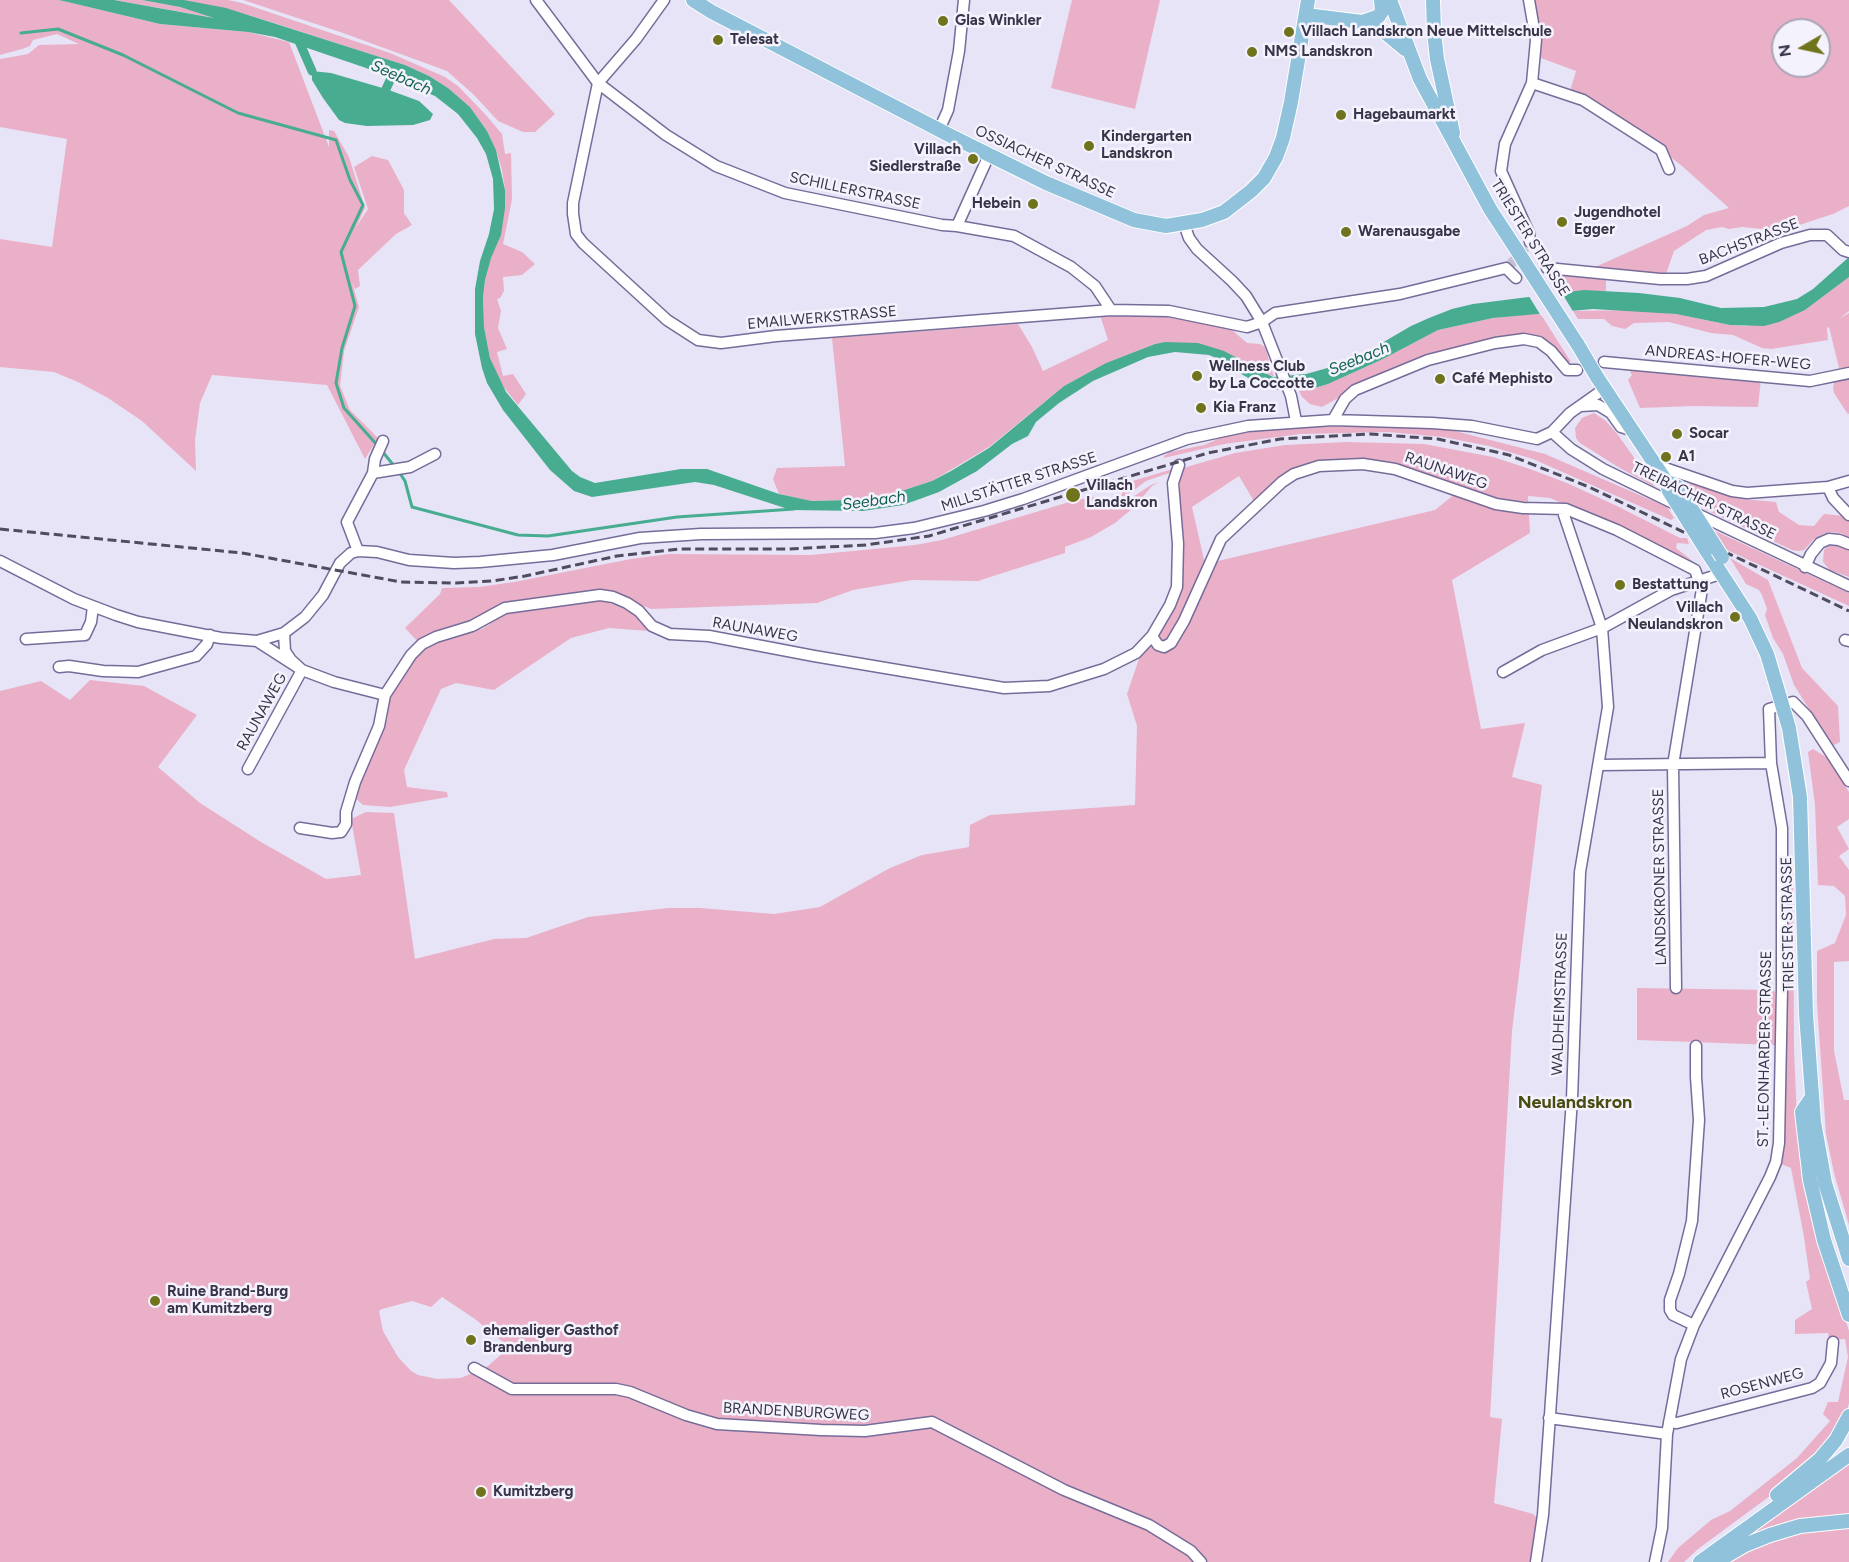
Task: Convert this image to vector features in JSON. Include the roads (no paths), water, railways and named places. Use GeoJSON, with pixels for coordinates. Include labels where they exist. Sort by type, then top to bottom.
{"type":"FeatureCollection","features":[{"type":"Feature","properties":{"kind":"main road","name":"OSSIACHER STRASSE"},"geometry":{"type":"LineString","coordinates":[[693,0],[722,18],[1046,183],[1134,220],[1166,226],[1184,224],[1224,212],[1264,178],[1276,157],[1283,138],[1308,0]]}},
{"type":"Feature","properties":{"kind":"main road"},"geometry":{"type":"LineString","coordinates":[[1362,22],[1379,16],[1382,11],[1382,0]]}},
{"type":"Feature","properties":{"kind":"main road","name":"TRIESTER STRASSE"},"geometry":{"type":"LineString","coordinates":[[1390,0],[1420,79],[1490,209],[1600,383],[1656,465],[1720,574],[1750,618],[1767,654],[1789,728],[1800,797],[1806,1014],[1814,1122],[1825,1183],[1849,1259]]}},
{"type":"Feature","properties":{"kind":"main road"},"geometry":{"type":"LineString","coordinates":[[1433,0],[1437,59],[1457,150]]}},
{"type":"Feature","properties":{"kind":"main road"},"geometry":{"type":"LineString","coordinates":[[1306,15],[1362,22],[1382,28],[1408,52]]}},
{"type":"Feature","properties":{"kind":"main road","name":"TRIESTER STRASSE"},"geometry":{"type":"LineString","coordinates":[[1667,486],[1678,487],[1727,566],[1736,595]]}},
{"type":"Feature","properties":{"kind":"main road"},"geometry":{"type":"LineString","coordinates":[[1812,1097],[1802,1112],[1809,1180],[1824,1240],[1849,1315]]}},
{"type":"Feature","properties":{"kind":"main road"},"geometry":{"type":"LineString","coordinates":[[1741,1532],[1743,1520],[1787,1488],[1820,1459],[1836,1440],[1849,1416]]}},
{"type":"Feature","properties":{"kind":"main road"},"geometry":{"type":"LineString","coordinates":[[1700,1562],[1849,1455]]}},
{"type":"Feature","properties":{"kind":"main road"},"geometry":{"type":"LineString","coordinates":[[1716,1562],[1745,1545],[1770,1535],[1800,1526],[1849,1521]]}},
{"type":"Feature","properties":{"kind":"street"},"geometry":{"type":"LineString","coordinates":[[536,0],[598,83]]}},
{"type":"Feature","properties":{"kind":"street","name":"EMAILWERKSTRASSE"},"geometry":{"type":"LineString","coordinates":[[664,0],[636,39],[598,83],[573,203],[573,214],[576,234],[583,243],[667,320],[698,340],[721,343],[788,335],[1111,310],[1169,311],[1239,327],[1262,322]]}},
{"type":"Feature","properties":{"kind":"street"},"geometry":{"type":"LineString","coordinates":[[939,130],[948,110],[955,75],[964,0]]}},
{"type":"Feature","properties":{"kind":"street"},"geometry":{"type":"LineString","coordinates":[[1529,0],[1536,40],[1532,83],[1505,144],[1501,171],[1529,233],[1530,242]]}},
{"type":"Feature","properties":{"kind":"street","name":"SCHILLERSTRASSE"},"geometry":{"type":"LineString","coordinates":[[598,83],[666,135],[716,165],[786,193],[942,225],[1014,236],[1071,267],[1095,286],[1111,310]]}},
{"type":"Feature","properties":{"kind":"street"},"geometry":{"type":"LineString","coordinates":[[1532,83],[1583,100],[1661,150],[1669,169]]}},
{"type":"Feature","properties":{"kind":"street"},"geometry":{"type":"LineString","coordinates":[[957,226],[989,155]]}},
{"type":"Feature","properties":{"kind":"street"},"geometry":{"type":"LineString","coordinates":[[1184,224],[1189,238],[1197,249],[1246,296],[1262,322],[1291,396],[1296,421]]}},
{"type":"Feature","properties":{"kind":"street","name":"BACHSTRASSE"},"geometry":{"type":"LineString","coordinates":[[1547,268],[1660,279],[1687,279],[1706,276],[1781,243],[1810,235],[1827,235],[1846,251]]}},
{"type":"Feature","properties":{"kind":"street"},"geometry":{"type":"LineString","coordinates":[[1262,322],[1275,313],[1400,294],[1508,267],[1516,278]]}},
{"type":"Feature","properties":{"kind":"street"},"geometry":{"type":"LineString","coordinates":[[1334,420],[1346,399],[1355,390],[1428,360],[1495,343],[1524,339],[1539,342],[1551,351],[1567,370],[1576,370]]}},
{"type":"Feature","properties":{"kind":"street","name":"ANDREAS-HOFER-WEG"},"geometry":{"type":"LineString","coordinates":[[1604,362],[1802,381],[1819,380],[1849,373]]}},
{"type":"Feature","properties":{"kind":"street"},"geometry":{"type":"LineString","coordinates":[[1552,432],[1580,406],[1600,383]]}},
{"type":"Feature","properties":{"kind":"street"},"geometry":{"type":"LineString","coordinates":[[1580,406],[1598,405],[1611,413],[1621,427],[1632,430]]}},
{"type":"Feature","properties":{"kind":"street","name":"MILLSTÄTTER STRASSE"},"geometry":{"type":"LineString","coordinates":[[358,551],[377,552],[425,562],[480,562],[553,555],[640,538],[875,533],[914,528],[946,522],[1023,499],[1209,433],[1296,421],[1456,424],[1537,439],[1552,432]]}},
{"type":"Feature","properties":{"kind":"street","name":"TREIBACHER STRASSE"},"geometry":{"type":"LineString","coordinates":[[1552,432],[1571,449],[1603,469],[1849,586]]}},
{"type":"Feature","properties":{"kind":"street"},"geometry":{"type":"LineString","coordinates":[[0,561],[74,599],[138,622],[257,641],[284,633],[313,608],[323,595],[340,563],[351,553],[358,551],[347,522],[378,472],[375,459],[383,441]]}},
{"type":"Feature","properties":{"kind":"street"},"geometry":{"type":"LineString","coordinates":[[378,472],[410,467],[435,454]]}},
{"type":"Feature","properties":{"kind":"street","name":"RAUNAWEG"},"geometry":{"type":"LineString","coordinates":[[1152,636],[1158,645],[1164,647],[1171,643],[1184,621],[1221,539],[1282,482],[1294,474],[1319,466],[1363,464],[1395,469],[1496,504],[1523,508],[1566,509],[1617,530],[1695,570],[1699,580]]}},
{"type":"Feature","properties":{"kind":"street","name":"RAUNAWEG"},"geometry":{"type":"LineString","coordinates":[[300,828],[332,833],[341,832],[346,824],[346,812],[355,782],[379,726],[385,695],[411,655],[422,644],[472,626],[505,608],[596,595],[613,597],[639,611],[652,626],[670,634],[708,636],[1004,688],[1049,686],[1104,669],[1136,653],[1152,636],[1170,605],[1177,587],[1178,544],[1173,483],[1179,465]]}},
{"type":"Feature","properties":{"kind":"street"},"geometry":{"type":"LineString","coordinates":[[1656,465],[1732,491],[1747,493],[1828,487],[1849,481]]}},
{"type":"Feature","properties":{"kind":"street"},"geometry":{"type":"LineString","coordinates":[[1828,487],[1833,498],[1849,515]]}},
{"type":"Feature","properties":{"kind":"street","name":"WALDHEIMSTRASSE"},"geometry":{"type":"LineString","coordinates":[[1536,1562],[1543,1515],[1572,1098],[1580,872],[1608,707],[1602,628],[1564,515],[1566,509]]}},
{"type":"Feature","properties":{"kind":"street"},"geometry":{"type":"LineString","coordinates":[[1805,567],[1811,554],[1820,543],[1830,539],[1849,544]]}},
{"type":"Feature","properties":{"kind":"street"},"geometry":{"type":"LineString","coordinates":[[1503,672],[1542,650],[1602,628],[1650,600],[1720,574]]}},
{"type":"Feature","properties":{"kind":"street","name":"LANDSKRONER STRASSE"},"geometry":{"type":"LineString","coordinates":[[1676,988],[1673,765],[1702,589],[1699,580]]}},
{"type":"Feature","properties":{"kind":"street"},"geometry":{"type":"LineString","coordinates":[[26,639],[85,635],[91,622],[93,607]]}},
{"type":"Feature","properties":{"kind":"street","name":"RAUNAWEG"},"geometry":{"type":"LineString","coordinates":[[284,633],[285,651],[302,670]]}},
{"type":"Feature","properties":{"kind":"street"},"geometry":{"type":"LineString","coordinates":[[58,667],[138,672],[196,656],[207,644],[210,635]]}},
{"type":"Feature","properties":{"kind":"street","name":"RAUNAWEG"},"geometry":{"type":"LineString","coordinates":[[257,641],[302,670],[334,682],[385,695]]}},
{"type":"Feature","properties":{"kind":"street","name":"RAUNAWEG"},"geometry":{"type":"LineString","coordinates":[[248,769],[302,670]]}},
{"type":"Feature","properties":{"kind":"street"},"geometry":{"type":"LineString","coordinates":[[1783,705],[1793,702],[1807,716],[1849,781]]}},
{"type":"Feature","properties":{"kind":"street","name":"ST.-LEONHARDER-STRASSE"},"geometry":{"type":"LineString","coordinates":[[1655,1562],[1662,1527],[1667,1434],[1681,1359],[1694,1325],[1770,1177],[1776,1162],[1779,1143],[1782,828],[1772,763],[1770,709],[1783,705]]}},
{"type":"Feature","properties":{"kind":"street"},"geometry":{"type":"LineString","coordinates":[[1599,765],[1772,763]]}},
{"type":"Feature","properties":{"kind":"street"},"geometry":{"type":"LineString","coordinates":[[1694,1325],[1673,1315],[1670,1310],[1670,1300],[1692,1221],[1699,1120],[1696,1046]]}},
{"type":"Feature","properties":{"kind":"street","name":"ROSENWEG"},"geometry":{"type":"LineString","coordinates":[[1669,1422],[1677,1423],[1812,1388],[1820,1383],[1831,1363],[1833,1342]]}},
{"type":"Feature","properties":{"kind":"street","name":"BRANDENBURGWEG"},"geometry":{"type":"LineString","coordinates":[[474,1368],[512,1389],[616,1389],[717,1424],[865,1431],[932,1422],[1064,1490],[1149,1525],[1191,1551],[1201,1562]]}},
{"type":"Feature","properties":{"kind":"street"},"geometry":{"type":"LineString","coordinates":[[1549,1418],[1667,1434]]}},
{"type":"Feature","properties":{"kind":"water","name":"Seebach"},"geometry":{"type":"Polygon","coordinates":[[[59,0],[114,0],[214,18],[180,7],[142,0],[184,0],[226,8],[405,65],[448,88],[470,107],[487,131],[496,150],[505,190],[501,235],[491,258],[483,297],[484,327],[490,358],[506,392],[572,471],[595,483],[681,469],[707,469],[779,494],[812,501],[849,500],[892,494],[932,481],[951,471],[989,448],[1064,386],[1106,363],[1155,344],[1198,343],[1224,351],[1273,377],[1306,374],[1331,367],[1370,350],[1429,318],[1473,304],[1584,290],[1680,298],[1721,308],[1764,307],[1797,299],[1813,289],[1849,257],[1849,277],[1805,310],[1764,326],[1730,325],[1676,314],[1593,309],[1493,318],[1438,330],[1383,359],[1328,384],[1308,390],[1276,390],[1265,387],[1209,355],[1175,352],[1148,357],[1093,381],[1059,403],[1036,422],[1028,436],[1012,444],[977,471],[939,492],[903,505],[863,511],[791,510],[714,485],[695,482],[592,497],[574,491],[550,470],[503,410],[487,383],[475,334],[475,289],[494,209],[493,179],[486,154],[477,138],[458,114],[435,96],[366,68],[275,37],[248,32],[160,24],[59,0]]]}},
{"type":"Feature","properties":{"kind":"water"},"geometry":{"type":"Polygon","coordinates":[[[312,71],[331,73],[386,89],[419,101],[433,114],[430,120],[413,125],[367,126],[345,123],[339,120],[323,98],[312,80],[312,71]]]}},
{"type":"Feature","properties":{"kind":"waterway"},"geometry":{"type":"LineString","coordinates":[[21,33],[58,29],[123,55],[238,113],[336,140],[350,180],[363,205],[341,252],[355,306],[342,348],[336,383],[344,408],[378,446]]}},
{"type":"Feature","properties":{"kind":"waterway"},"geometry":{"type":"LineString","coordinates":[[298,39],[312,71]]}},
{"type":"Feature","properties":{"kind":"waterway"},"geometry":{"type":"LineString","coordinates":[[386,89],[394,72]]}},
{"type":"Feature","properties":{"kind":"waterway"},"geometry":{"type":"LineString","coordinates":[[382,451],[395,467]]}},
{"type":"Feature","properties":{"kind":"waterway"},"geometry":{"type":"LineString","coordinates":[[399,472],[405,481],[412,507],[518,535],[548,536],[677,517],[794,509]]}},
{"type":"Feature","properties":{"kind":"tunnel"},"geometry":{"type":"LineString","coordinates":[[1509,266],[1530,242]]}},
{"type":"Feature","properties":{"kind":"railway"},"geometry":{"type":"LineString","coordinates":[[0,529],[242,553],[401,582],[492,581],[617,556],[679,549],[789,549],[866,545],[929,536],[1208,453],[1280,439],[1370,434],[1438,439],[1509,455],[1589,487],[1849,611]]}},
{"type":"Feature","properties":{"kind":"place","name":"Glas Winkler"},"geometry":{"type":"Point","coordinates":[943,21]}},
{"type":"Feature","properties":{"kind":"place","name":"Villach Landskron Neue Mittelschule"},"geometry":{"type":"Point","coordinates":[1289,32]}},
{"type":"Feature","properties":{"kind":"place","name":"Telesat"},"geometry":{"type":"Point","coordinates":[718,40]}},
{"type":"Feature","properties":{"kind":"place","name":"NMS Landskron"},"geometry":{"type":"Point","coordinates":[1252,52]}},
{"type":"Feature","properties":{"kind":"place","name":"Hagebaumarkt"},"geometry":{"type":"Point","coordinates":[1341,115]}},
{"type":"Feature","properties":{"kind":"place","name":"Kindergarten Landskron"},"geometry":{"type":"Point","coordinates":[1089,146]}},
{"type":"Feature","properties":{"kind":"place","name":"Villach Siedlerstraße"},"geometry":{"type":"Point","coordinates":[973,159]}},
{"type":"Feature","properties":{"kind":"place","name":"Hebein"},"geometry":{"type":"Point","coordinates":[1033,204]}},
{"type":"Feature","properties":{"kind":"place","name":"Jugendhotel Egger"},"geometry":{"type":"Point","coordinates":[1562,222]}},
{"type":"Feature","properties":{"kind":"place","name":"Warenausgabe"},"geometry":{"type":"Point","coordinates":[1346,232]}},
{"type":"Feature","properties":{"kind":"place","name":"Wellness Club by La Coccotte"},"geometry":{"type":"Point","coordinates":[1197,376]}},
{"type":"Feature","properties":{"kind":"place","name":"Café Mephisto"},"geometry":{"type":"Point","coordinates":[1440,379]}},
{"type":"Feature","properties":{"kind":"place","name":"Kia Franz"},"geometry":{"type":"Point","coordinates":[1201,408]}},
{"type":"Feature","properties":{"kind":"place","name":"Socar"},"geometry":{"type":"Point","coordinates":[1677,434]}},
{"type":"Feature","properties":{"kind":"place","name":"A1"},"geometry":{"type":"Point","coordinates":[1666,457]}},
{"type":"Feature","properties":{"kind":"place","name":"Villach Landskron"},"geometry":{"type":"Point","coordinates":[1073,495]}},
{"type":"Feature","properties":{"kind":"place","name":"Bestattung"},"geometry":{"type":"Point","coordinates":[1620,585]}},
{"type":"Feature","properties":{"kind":"place","name":"Villach Neulandskron"},"geometry":{"type":"Point","coordinates":[1735,617]}},
{"type":"Feature","properties":{"kind":"place","name":"Ruine Brand-Burg am Kumitzberg"},"geometry":{"type":"Point","coordinates":[155,1301]}},
{"type":"Feature","properties":{"kind":"place","name":"ehemaliger Gasthof Brandenburg"},"geometry":{"type":"Point","coordinates":[471,1340]}},
{"type":"Feature","properties":{"kind":"place","name":"Kumitzberg"},"geometry":{"type":"Point","coordinates":[481,1492]}},
{"type":"Feature","properties":{"kind":"district","name":"Neulandskron"},"geometry":{"type":"Point","coordinates":[1575,1103]}}]}
